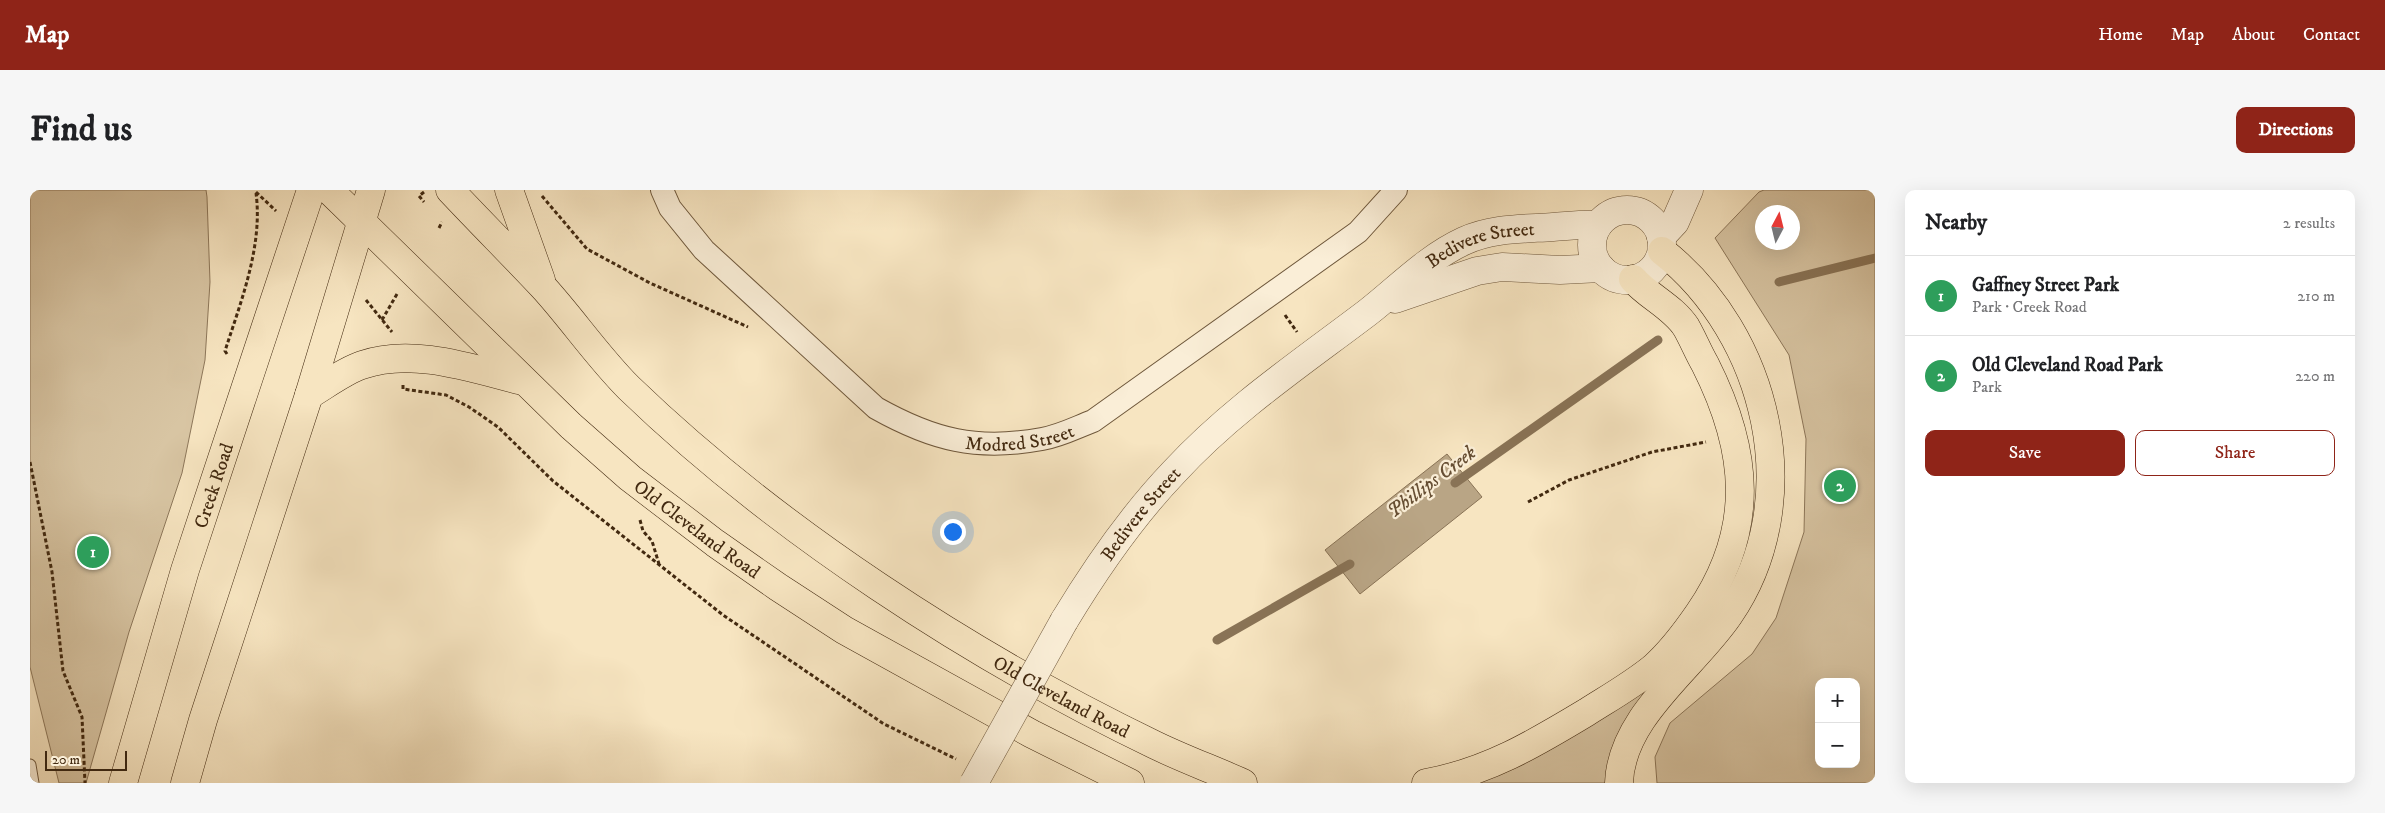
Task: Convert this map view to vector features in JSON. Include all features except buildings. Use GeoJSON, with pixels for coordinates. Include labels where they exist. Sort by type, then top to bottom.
{"type":"FeatureCollection","features":[{"type":"Feature","properties":{"kind":"main road","name":"Creek Road"},"geometry":{"type":"LineString","coordinates":[[123,783],[185,570],[310,190]]}},
{"type":"Feature","properties":{"kind":"main road","name":"Old Cleveland Road"},"geometry":{"type":"LineString","coordinates":[[329,190],[523,380],[630,478],[778,587],[844,630],[1032,734],[1130,783]]}},
{"type":"Feature","properties":{"kind":"main road"},"geometry":{"type":"LineString","coordinates":[[185,783],[203,720],[309,395],[371,190]]}},
{"type":"Feature","properties":{"kind":"main road","name":"Old Cleveland Road"},"geometry":{"type":"LineString","coordinates":[[450,190],[544,288],[627,386],[692,446],[831,553],[922,615],[1060,695],[1155,745],[1243,783]]}},
{"type":"Feature","properties":{"kind":"main road"},"geometry":{"type":"LineString","coordinates":[[509,190],[544,288]]}},
{"type":"Feature","properties":{"kind":"main road"},"geometry":{"type":"LineString","coordinates":[[1618,783],[1623,756],[1632,736],[1647,714],[1730,615],[1743,591],[1762,542],[1770,487],[1769,434],[1756,388],[1744,360],[1730,330],[1712,303],[1661,244]]}},
{"type":"Feature","properties":{"kind":"main road"},"geometry":{"type":"LineString","coordinates":[[1426,783],[1461,775],[1498,763],[1535,743],[1630,685],[1654,666],[1674,646],[1711,596],[1729,557],[1740,506],[1740,470],[1734,437],[1718,390],[1685,327],[1674,313],[1647,294],[1633,279]]}},
{"type":"Feature","properties":{"kind":"main road"},"geometry":{"type":"LineString","coordinates":[[309,395],[361,365],[401,359],[442,362],[523,380]]}},
{"type":"Feature","properties":{"kind":"street","name":"Modred Street"},"geometry":{"type":"LineString","coordinates":[[662,190],[670,208],[704,250],[876,408],[906,425],[950,440],[989,445],[1044,439],[1094,421],[1358,232],[1396,190]]}},
{"type":"Feature","properties":{"kind":"street"},"geometry":{"type":"LineString","coordinates":[[1661,244],[1651,219],[1623,200],[1598,225],[1593,236],[1592,248],[1595,259],[1601,268],[1616,277],[1633,279],[1643,276],[1652,270],[1658,261],[1661,244],[1675,222],[1689,190]]}},
{"type":"Feature","properties":{"kind":"street","name":"Bedivere Street"},"geometry":{"type":"LineString","coordinates":[[968,773],[1094,572],[1141,510],[1174,471],[1239,412],[1379,304],[1444,251],[1466,240],[1518,228],[1576,224],[1598,225]]}},
{"type":"Feature","properties":{"kind":"street","name":"Bedivere Street"},"geometry":{"type":"LineString","coordinates":[[1379,304],[1477,272],[1502,267],[1529,266],[1560,270],[1601,268]]}},
{"type":"Feature","properties":{"kind":"lane"},"geometry":{"type":"LineString","coordinates":[[30,765],[34,783]]}},
{"type":"Feature","properties":{"kind":"path"},"geometry":{"type":"LineString","coordinates":[[537,190],[587,249],[650,283],[757,331]]}},
{"type":"Feature","properties":{"kind":"path"},"geometry":{"type":"LineString","coordinates":[[256,191],[297,232]]}},
{"type":"Feature","properties":{"kind":"path"},"geometry":{"type":"LineString","coordinates":[[225,351],[253,253],[259,217],[256,191]]}},
{"type":"Feature","properties":{"kind":"path"},"geometry":{"type":"LineString","coordinates":[[344,279],[400,342],[403,389],[446,395],[484,417],[498,427],[553,481],[723,615],[884,724],[968,773]]}},
{"type":"Feature","properties":{"kind":"path"},"geometry":{"type":"LineString","coordinates":[[382,320],[397,293]]}},
{"type":"Feature","properties":{"kind":"path"},"geometry":{"type":"LineString","coordinates":[[1528,502],[1569,480],[1652,452],[1734,437]]}},
{"type":"Feature","properties":{"kind":"path"},"geometry":{"type":"LineString","coordinates":[[30,462],[52,572],[63,672],[82,717],[85,783]]}},
{"type":"Feature","properties":{"kind":"shaded area"},"geometry":{"type":"Polygon","coordinates":[[[30,190],[206,190],[207,197],[210,282],[205,360],[182,473],[129,632],[86,783],[59,783],[30,667],[30,190]]]}},
{"type":"Feature","properties":{"kind":"shaded area"},"geometry":{"type":"Polygon","coordinates":[[[1764,190],[1875,190],[1875,783],[1657,783],[1655,757],[1670,723],[1752,654],[1776,618],[1804,532],[1806,439],[1789,355],[1715,238],[1759,192],[1764,190]]]}},
{"type":"Feature","properties":{"kind":"shaded area"},"geometry":{"type":"Polygon","coordinates":[[[1649,681],[1657,693],[1609,783],[1473,783],[1649,681]]]}},
{"type":"Feature","properties":{"kind":"water"},"geometry":{"type":"Polygon","coordinates":[[[1447,454],[1482,497],[1360,594],[1325,550],[1447,454]]]}},
{"type":"Feature","properties":{"kind":"waterway","name":"Phillips Creek"},"geometry":{"type":"LineString","coordinates":[[1779,282],[1875,258]]}},
{"type":"Feature","properties":{"kind":"waterway","name":"Phillips Creek"},"geometry":{"type":"LineString","coordinates":[[1455,483],[1658,340]]}},
{"type":"Feature","properties":{"kind":"waterway","name":"Phillips Creek"},"geometry":{"type":"LineString","coordinates":[[1217,640],[1350,564]]}},
{"type":"Feature","properties":{"kind":"place","name":"Old Cleveland Road Park"},"geometry":{"type":"Point","coordinates":[1840,486]}},
{"type":"Feature","properties":{"kind":"place","name":"Gaffney Street Park"},"geometry":{"type":"Point","coordinates":[93,552]}}]}
